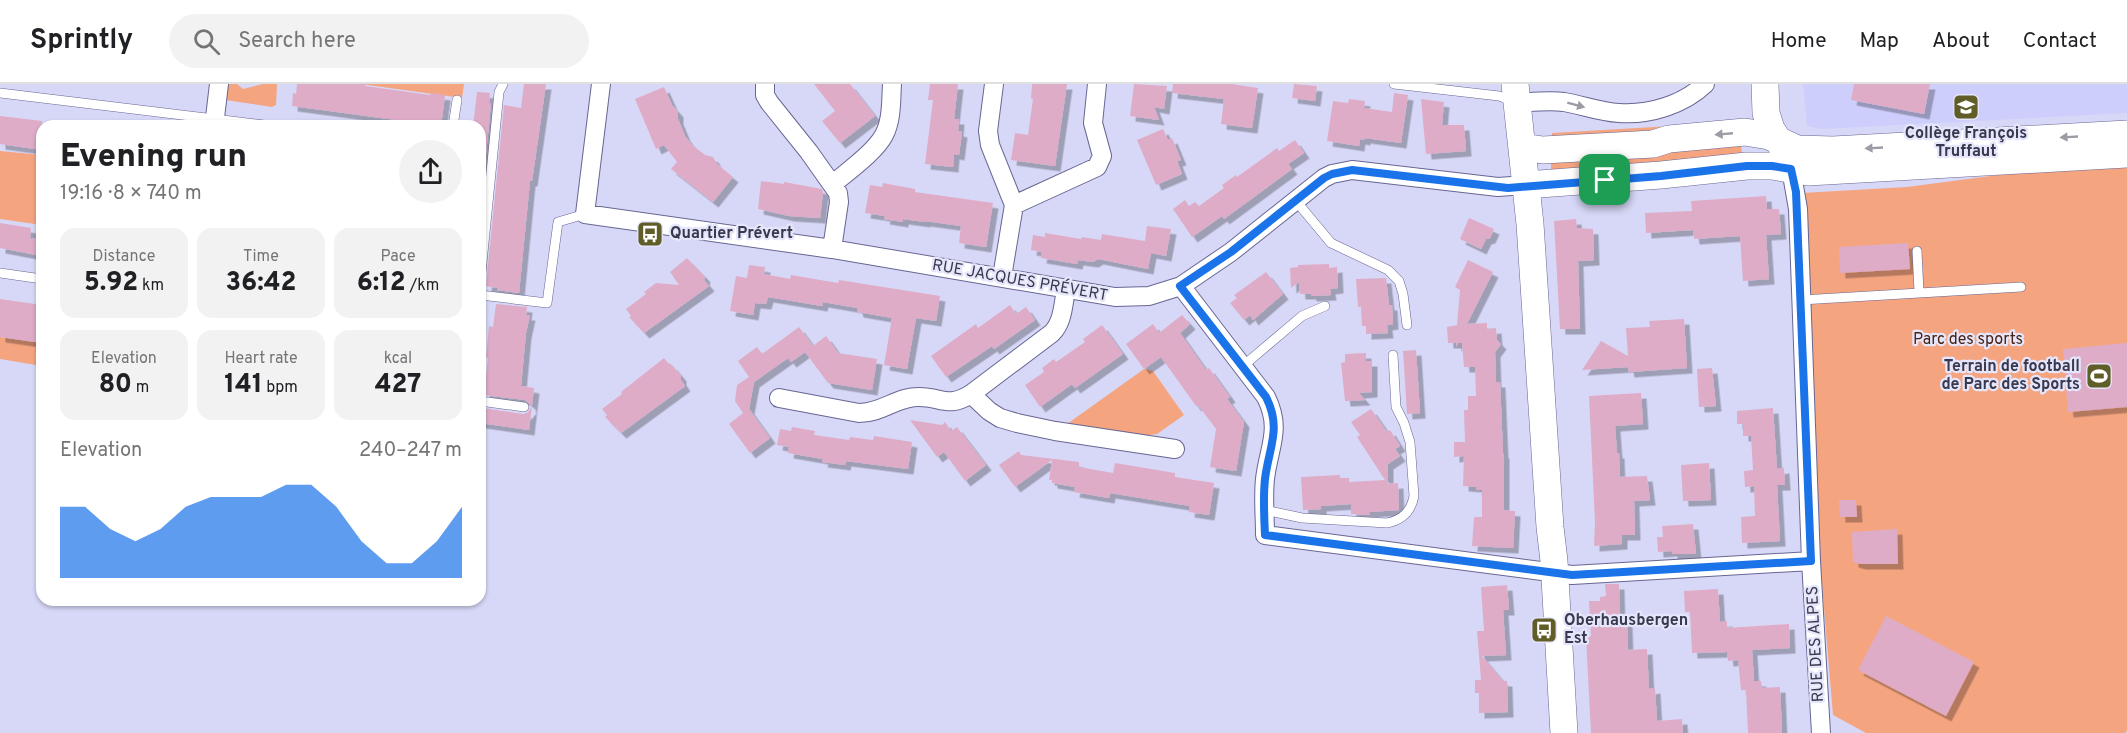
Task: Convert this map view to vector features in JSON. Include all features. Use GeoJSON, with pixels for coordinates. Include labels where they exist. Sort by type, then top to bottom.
{"type":"FeatureCollection","features":[{"type":"Feature","properties":{"kind":"street"},"geometry":{"type":"LineString","coordinates":[[214,120],[219,84]]}},
{"type":"Feature","properties":{"kind":"street"},"geometry":{"type":"LineString","coordinates":[[585,214],[601,84]]}},
{"type":"Feature","properties":{"kind":"street"},"geometry":{"type":"LineString","coordinates":[[765,84],[765,95],[769,102],[833,184],[839,202],[832,249]]}},
{"type":"Feature","properties":{"kind":"street"},"geometry":{"type":"LineString","coordinates":[[833,184],[869,152],[884,135],[889,117],[892,84]]}},
{"type":"Feature","properties":{"kind":"street"},"geometry":{"type":"LineString","coordinates":[[994,84],[988,131],[990,145],[1014,205],[1002,277]]}},
{"type":"Feature","properties":{"kind":"street"},"geometry":{"type":"LineString","coordinates":[[1014,205],[1098,166],[1102,156],[1093,123],[1097,84]]}},
{"type":"Feature","properties":{"kind":"street"},"geometry":{"type":"LineString","coordinates":[[1564,733],[1526,185],[1516,94],[1609,112],[1636,113],[1678,102],[1705,84]]}},
{"type":"Feature","properties":{"kind":"street"},"geometry":{"type":"LineString","coordinates":[[1765,84],[1766,113],[1771,129],[1781,142],[1791,169]]}},
{"type":"Feature","properties":{"kind":"street"},"geometry":{"type":"LineString","coordinates":[[1781,84],[1783,126],[1781,142]]}},
{"type":"Feature","properties":{"kind":"street"},"geometry":{"type":"LineString","coordinates":[[1522,147],[1543,150],[1641,145],[1669,139],[1745,132],[1769,136],[1806,150],[2127,134]]}},
{"type":"Feature","properties":{"kind":"street"},"geometry":{"type":"LineString","coordinates":[[1526,185],[1661,176],[1747,166],[1772,166],[1808,172],[2127,154]]}},
{"type":"Feature","properties":{"kind":"street","name":"RUE DES ALPES"},"geometry":{"type":"LineString","coordinates":[[1791,169],[1798,209],[1811,561],[1821,733]]}},
{"type":"Feature","properties":{"kind":"street","name":"RUE JACQUES PRÉVERT"},"geometry":{"type":"LineString","coordinates":[[585,214],[832,249],[1066,290],[1115,297],[1133,297],[1161,293],[1180,286],[1231,252],[1332,174],[1352,170],[1498,187],[1526,185]]}},
{"type":"Feature","properties":{"kind":"street"},"geometry":{"type":"LineString","coordinates":[[1180,286],[1266,397],[1272,410],[1275,437],[1264,490],[1265,535],[1572,575],[1811,561]]}},
{"type":"Feature","properties":{"kind":"street"},"geometry":{"type":"LineString","coordinates":[[779,398],[859,413],[872,413],[917,396],[954,402],[971,394],[1058,327],[1066,290]]}},
{"type":"Feature","properties":{"kind":"street"},"geometry":{"type":"LineString","coordinates":[[971,394],[1000,418],[1017,423],[1054,431],[1175,449]]}},
{"type":"Feature","properties":{"kind":"lane"},"geometry":{"type":"LineString","coordinates":[[486,223],[499,92],[503,84]]}},
{"type":"Feature","properties":{"kind":"lane"},"geometry":{"type":"LineString","coordinates":[[1394,84],[1499,96],[1516,94]]}},
{"type":"Feature","properties":{"kind":"lane"},"geometry":{"type":"LineString","coordinates":[[0,93],[199,120]]}},
{"type":"Feature","properties":{"kind":"lane"},"geometry":{"type":"LineString","coordinates":[[454,120],[457,100]]}},
{"type":"Feature","properties":{"kind":"lane"},"geometry":{"type":"LineString","coordinates":[[1296,201],[1331,243],[1389,270],[1399,281],[1407,325]]}},
{"type":"Feature","properties":{"kind":"lane"},"geometry":{"type":"LineString","coordinates":[[486,296],[548,303],[558,222],[585,214]]}},
{"type":"Feature","properties":{"kind":"lane"},"geometry":{"type":"LineString","coordinates":[[1917,250],[1919,292]]}},
{"type":"Feature","properties":{"kind":"lane"},"geometry":{"type":"LineString","coordinates":[[0,273],[36,278]]}},
{"type":"Feature","properties":{"kind":"lane"},"geometry":{"type":"LineString","coordinates":[[1801,300],[2021,286]]}},
{"type":"Feature","properties":{"kind":"lane"},"geometry":{"type":"LineString","coordinates":[[1243,366],[1302,316],[1324,306]]}},
{"type":"Feature","properties":{"kind":"lane"},"geometry":{"type":"LineString","coordinates":[[1265,510],[1302,518],[1387,523],[1396,521],[1408,511],[1414,496],[1410,442],[1396,408],[1393,355]]}},
{"type":"Feature","properties":{"kind":"lane"},"geometry":{"type":"LineString","coordinates":[[486,402],[524,407]]}},
{"type":"Feature","properties":{"kind":"shaded area","name":"Collège François Truffaut"},"geometry":{"type":"Polygon","coordinates":[[[1803,84],[2127,84],[2127,113],[1822,129],[1807,126],[1803,84]]]}},
{"type":"Feature","properties":{"kind":"green space"},"geometry":{"type":"Polygon","coordinates":[[[227,84],[237,84],[243,89],[263,84],[277,84],[276,105],[272,107],[225,100],[227,84]]]}},
{"type":"Feature","properties":{"kind":"green space"},"geometry":{"type":"Polygon","coordinates":[[[360,84],[464,84],[462,98],[360,84]]]}},
{"type":"Feature","properties":{"kind":"green space"},"geometry":{"type":"Polygon","coordinates":[[[1740,122],[1740,126],[1552,137],[1552,133],[1740,122]]]}},
{"type":"Feature","properties":{"kind":"green space"},"geometry":{"type":"Polygon","coordinates":[[[1741,143],[1742,156],[1551,174],[1551,161],[1669,147],[1741,143]]]}},
{"type":"Feature","properties":{"kind":"green space"},"geometry":{"type":"Polygon","coordinates":[[[0,151],[36,154],[36,224],[0,219],[0,151]]]}},
{"type":"Feature","properties":{"kind":"green space","name":"Parc des sports"},"geometry":{"type":"Polygon","coordinates":[[[2127,158],[2127,731],[2125,733],[1866,733],[1833,715],[1820,561],[1802,193],[1907,187],[2127,158]]]}},
{"type":"Feature","properties":{"kind":"green space"},"geometry":{"type":"Polygon","coordinates":[[[0,337],[36,342],[36,365],[0,359],[0,337]]]}},
{"type":"Feature","properties":{"kind":"green space"},"geometry":{"type":"Polygon","coordinates":[[[1144,369],[1153,371],[1184,415],[1157,434],[1143,436],[1067,424],[1144,369]]]}},
{"type":"Feature","properties":{"kind":"building"},"geometry":{"type":"Polygon","coordinates":[[[297,84],[365,84],[365,86],[430,95],[431,93],[445,95],[442,120],[396,120],[292,106],[293,93],[296,94],[297,84]]]}},
{"type":"Feature","properties":{"kind":"building"},"geometry":{"type":"Polygon","coordinates":[[[524,84],[546,84],[532,181],[530,181],[519,293],[486,286],[504,105],[521,108],[524,84]]]}},
{"type":"Feature","properties":{"kind":"building"},"geometry":{"type":"Polygon","coordinates":[[[814,84],[850,84],[875,116],[840,143],[822,121],[835,111],[814,84]]]}},
{"type":"Feature","properties":{"kind":"building"},"geometry":{"type":"Polygon","coordinates":[[[930,84],[958,84],[954,119],[959,119],[958,131],[962,132],[959,155],[954,154],[953,167],[925,164],[933,100],[928,100],[930,84]]]}},
{"type":"Feature","properties":{"kind":"building"},"geometry":{"type":"Polygon","coordinates":[[[1032,84],[1067,84],[1055,166],[1011,160],[1015,133],[1028,135],[1033,99],[1031,99],[1032,84]]]}},
{"type":"Feature","properties":{"kind":"building"},"geometry":{"type":"Polygon","coordinates":[[[1134,84],[1167,86],[1164,109],[1154,107],[1159,120],[1130,116],[1134,84]]]}},
{"type":"Feature","properties":{"kind":"building"},"geometry":{"type":"Polygon","coordinates":[[[1173,84],[1232,84],[1258,88],[1252,128],[1221,124],[1224,99],[1172,93],[1173,84]]]}},
{"type":"Feature","properties":{"kind":"building"},"geometry":{"type":"Polygon","coordinates":[[[1294,84],[1317,86],[1315,101],[1292,98],[1294,84]]]}},
{"type":"Feature","properties":{"kind":"building"},"geometry":{"type":"Polygon","coordinates":[[[1854,84],[1930,84],[1924,114],[1851,100],[1854,84]]]}},
{"type":"Feature","properties":{"kind":"building"},"geometry":{"type":"Polygon","coordinates":[[[664,87],[672,105],[678,112],[678,119],[685,136],[691,144],[705,155],[713,157],[717,164],[733,177],[713,202],[671,169],[677,162],[664,145],[656,149],[635,99],[664,87]]]}},
{"type":"Feature","properties":{"kind":"building"},"geometry":{"type":"Polygon","coordinates":[[[477,92],[490,93],[486,154],[486,120],[474,120],[477,92]]]}},
{"type":"Feature","properties":{"kind":"building"},"geometry":{"type":"Polygon","coordinates":[[[1394,93],[1408,95],[1401,143],[1365,138],[1365,140],[1360,139],[1359,146],[1327,141],[1333,101],[1348,103],[1349,99],[1365,101],[1364,108],[1392,112],[1394,93]]]}},
{"type":"Feature","properties":{"kind":"building"},"geometry":{"type":"Polygon","coordinates":[[[1421,99],[1444,102],[1442,125],[1464,125],[1466,151],[1426,154],[1421,99]]]}},
{"type":"Feature","properties":{"kind":"building"},"geometry":{"type":"Polygon","coordinates":[[[0,116],[36,120],[36,149],[0,144],[0,116]]]}},
{"type":"Feature","properties":{"kind":"building"},"geometry":{"type":"Polygon","coordinates":[[[1163,129],[1168,140],[1172,138],[1181,160],[1177,161],[1182,174],[1156,185],[1137,140],[1163,129]]]}},
{"type":"Feature","properties":{"kind":"building"},"geometry":{"type":"Polygon","coordinates":[[[1295,140],[1304,153],[1288,164],[1292,169],[1224,219],[1222,216],[1192,237],[1173,209],[1185,200],[1189,206],[1195,202],[1199,206],[1224,188],[1222,185],[1236,175],[1237,177],[1277,148],[1279,151],[1295,140]]]}},
{"type":"Feature","properties":{"kind":"building"},"geometry":{"type":"Polygon","coordinates":[[[761,181],[784,184],[784,182],[822,189],[820,218],[789,216],[758,209],[761,181]]]}},
{"type":"Feature","properties":{"kind":"building"},"geometry":{"type":"Polygon","coordinates":[[[883,183],[915,189],[915,192],[993,203],[986,247],[959,243],[961,226],[903,219],[903,222],[865,213],[870,185],[882,187],[883,183]]]}},
{"type":"Feature","properties":{"kind":"building"},"geometry":{"type":"Polygon","coordinates":[[[1766,196],[1767,209],[1779,209],[1781,234],[1766,235],[1769,279],[1743,281],[1740,236],[1694,239],[1693,230],[1646,233],[1645,213],[1692,211],[1691,201],[1766,196]]]}},
{"type":"Feature","properties":{"kind":"building"},"geometry":{"type":"Polygon","coordinates":[[[1469,218],[1494,229],[1481,249],[1460,239],[1469,218]]]}},
{"type":"Feature","properties":{"kind":"building"},"geometry":{"type":"Polygon","coordinates":[[[1576,219],[1577,228],[1593,229],[1594,260],[1578,261],[1580,329],[1560,329],[1554,221],[1576,219]]]}},
{"type":"Feature","properties":{"kind":"building"},"geometry":{"type":"Polygon","coordinates":[[[0,223],[31,228],[30,238],[36,239],[36,255],[0,248],[0,223]]]}},
{"type":"Feature","properties":{"kind":"building"},"geometry":{"type":"Polygon","coordinates":[[[1147,226],[1171,229],[1166,256],[1151,253],[1148,269],[1098,259],[1093,262],[1078,260],[1077,264],[1041,258],[1042,252],[1031,250],[1033,235],[1045,237],[1045,233],[1101,240],[1102,234],[1145,241],[1147,226]]]}},
{"type":"Feature","properties":{"kind":"building"},"geometry":{"type":"Polygon","coordinates":[[[1908,243],[1910,269],[1840,273],[1839,247],[1908,243]]]}},
{"type":"Feature","properties":{"kind":"building"},"geometry":{"type":"Polygon","coordinates":[[[687,258],[705,277],[704,280],[709,286],[644,333],[629,317],[631,316],[626,309],[656,283],[679,285],[670,272],[687,258]]]}},
{"type":"Feature","properties":{"kind":"building"},"geometry":{"type":"Polygon","coordinates":[[[1468,260],[1493,272],[1467,324],[1487,323],[1487,329],[1496,328],[1497,340],[1501,344],[1495,352],[1496,382],[1500,382],[1504,510],[1515,511],[1513,548],[1472,546],[1474,517],[1482,517],[1482,490],[1476,490],[1477,487],[1463,486],[1464,456],[1454,457],[1454,442],[1465,442],[1464,410],[1468,410],[1468,396],[1476,396],[1475,367],[1464,367],[1462,343],[1458,343],[1456,347],[1456,343],[1448,343],[1447,327],[1457,325],[1460,290],[1455,287],[1468,260]]]}},
{"type":"Feature","properties":{"kind":"building"},"geometry":{"type":"Polygon","coordinates":[[[1329,264],[1329,268],[1337,267],[1338,288],[1330,289],[1331,295],[1300,294],[1299,282],[1291,288],[1290,268],[1298,267],[1298,265],[1329,264]]]}},
{"type":"Feature","properties":{"kind":"building"},"geometry":{"type":"Polygon","coordinates":[[[749,265],[765,267],[764,274],[790,279],[791,275],[838,283],[839,280],[940,296],[936,321],[916,318],[907,369],[884,365],[892,318],[858,312],[857,308],[823,302],[822,306],[768,297],[766,304],[755,303],[753,315],[730,311],[736,276],[747,278],[749,265]]]}},
{"type":"Feature","properties":{"kind":"building"},"geometry":{"type":"Polygon","coordinates":[[[1266,272],[1283,294],[1253,320],[1250,315],[1244,320],[1230,303],[1237,298],[1234,295],[1266,272]]]}},
{"type":"Feature","properties":{"kind":"building"},"geometry":{"type":"Polygon","coordinates":[[[1386,278],[1389,305],[1392,305],[1393,324],[1387,325],[1388,333],[1366,334],[1366,326],[1362,326],[1361,307],[1358,307],[1356,279],[1386,278]]]}},
{"type":"Feature","properties":{"kind":"building"},"geometry":{"type":"Polygon","coordinates":[[[0,299],[36,304],[36,342],[0,337],[0,299]]]}},
{"type":"Feature","properties":{"kind":"building"},"geometry":{"type":"Polygon","coordinates":[[[496,304],[527,307],[526,315],[530,315],[521,386],[534,388],[529,430],[486,424],[486,408],[523,414],[531,408],[525,400],[486,395],[489,326],[493,327],[496,304]]]}},
{"type":"Feature","properties":{"kind":"building"},"geometry":{"type":"Polygon","coordinates":[[[1010,305],[1016,314],[1026,307],[1035,320],[994,349],[992,346],[946,377],[931,356],[976,324],[978,328],[1010,305]]]}},
{"type":"Feature","properties":{"kind":"building"},"geometry":{"type":"Polygon","coordinates":[[[1182,315],[1190,324],[1180,333],[1206,370],[1209,368],[1230,397],[1227,399],[1244,422],[1236,471],[1210,467],[1216,429],[1198,405],[1196,406],[1161,357],[1144,369],[1126,344],[1153,324],[1159,333],[1182,315]]]}},
{"type":"Feature","properties":{"kind":"building"},"geometry":{"type":"Polygon","coordinates":[[[1684,319],[1687,368],[1629,372],[1628,367],[1582,370],[1601,341],[1628,356],[1626,328],[1650,327],[1649,321],[1684,319]]]}},
{"type":"Feature","properties":{"kind":"building"},"geometry":{"type":"Polygon","coordinates":[[[1102,325],[1123,354],[1075,388],[1072,384],[1040,407],[1025,385],[1044,372],[1042,368],[1054,359],[1056,362],[1085,342],[1083,339],[1102,325]]]}},
{"type":"Feature","properties":{"kind":"building"},"geometry":{"type":"Polygon","coordinates":[[[799,327],[813,346],[826,336],[838,353],[877,359],[872,390],[828,383],[805,352],[791,362],[788,358],[754,382],[749,409],[770,438],[750,453],[729,424],[743,413],[735,401],[737,385],[749,377],[738,361],[757,347],[762,354],[799,327]]]}},
{"type":"Feature","properties":{"kind":"building","name":"Terrain de football de Parc des Sports"},"geometry":{"type":"Polygon","coordinates":[[[2127,343],[2127,407],[2068,412],[2063,349],[2127,343]]]}},
{"type":"Feature","properties":{"kind":"building"},"geometry":{"type":"Polygon","coordinates":[[[1416,350],[1420,413],[1407,414],[1403,351],[1416,350]]]}},
{"type":"Feature","properties":{"kind":"building"},"geometry":{"type":"Polygon","coordinates":[[[1366,353],[1366,361],[1372,361],[1372,392],[1359,393],[1365,400],[1345,401],[1341,363],[1345,362],[1345,354],[1366,353]]]}},
{"type":"Feature","properties":{"kind":"building"},"geometry":{"type":"Polygon","coordinates":[[[664,358],[681,376],[685,386],[621,433],[605,417],[607,415],[602,409],[664,358]]]}},
{"type":"Feature","properties":{"kind":"building"},"geometry":{"type":"Polygon","coordinates":[[[1712,368],[1716,406],[1699,407],[1697,369],[1712,368]]]}},
{"type":"Feature","properties":{"kind":"building"},"geometry":{"type":"Polygon","coordinates":[[[1641,393],[1643,424],[1615,426],[1617,453],[1619,453],[1620,477],[1647,476],[1650,500],[1634,501],[1635,535],[1622,535],[1622,544],[1594,546],[1589,396],[1641,393]]]}},
{"type":"Feature","properties":{"kind":"building"},"geometry":{"type":"Polygon","coordinates":[[[1773,408],[1777,469],[1784,468],[1785,485],[1777,485],[1780,541],[1742,543],[1741,517],[1755,516],[1754,486],[1745,487],[1744,471],[1753,470],[1751,436],[1743,436],[1743,424],[1737,424],[1737,411],[1773,408]]]}},
{"type":"Feature","properties":{"kind":"building"},"geometry":{"type":"Polygon","coordinates":[[[1371,409],[1387,432],[1390,430],[1400,446],[1395,449],[1400,456],[1388,464],[1388,484],[1398,483],[1399,510],[1369,512],[1370,515],[1351,514],[1351,504],[1303,510],[1301,477],[1340,475],[1340,478],[1349,478],[1349,482],[1385,480],[1357,437],[1360,435],[1351,422],[1371,409]]]}},
{"type":"Feature","properties":{"kind":"building"},"geometry":{"type":"Polygon","coordinates":[[[910,420],[942,425],[945,422],[951,431],[957,427],[986,465],[965,481],[944,452],[937,457],[910,420]]]}},
{"type":"Feature","properties":{"kind":"building"},"geometry":{"type":"Polygon","coordinates":[[[792,427],[815,431],[814,435],[849,440],[850,437],[873,440],[874,436],[912,442],[908,469],[846,461],[845,465],[822,462],[823,459],[788,453],[789,447],[777,445],[780,429],[791,431],[792,427]]]}},
{"type":"Feature","properties":{"kind":"building"},"geometry":{"type":"Polygon","coordinates":[[[1019,451],[1021,455],[1079,462],[1079,467],[1113,473],[1115,463],[1175,473],[1175,477],[1214,483],[1209,515],[1189,512],[1190,506],[1110,493],[1109,498],[1074,492],[1075,487],[1052,483],[1052,480],[1049,480],[1052,460],[1015,487],[999,465],[1019,451]]]}},
{"type":"Feature","properties":{"kind":"building"},"geometry":{"type":"Polygon","coordinates":[[[1709,463],[1711,500],[1683,501],[1681,465],[1709,463]]]}},
{"type":"Feature","properties":{"kind":"building"},"geometry":{"type":"Polygon","coordinates":[[[1839,500],[1856,500],[1857,517],[1840,517],[1839,500]]]}},
{"type":"Feature","properties":{"kind":"building"},"geometry":{"type":"Polygon","coordinates":[[[1693,524],[1696,554],[1658,552],[1657,537],[1663,537],[1662,526],[1693,524]]]}},
{"type":"Feature","properties":{"kind":"building"},"geometry":{"type":"Polygon","coordinates":[[[1897,529],[1898,564],[1853,562],[1852,532],[1897,529]]]}},
{"type":"Feature","properties":{"kind":"building"},"geometry":{"type":"Polygon","coordinates":[[[1605,584],[1619,584],[1620,620],[1627,620],[1628,650],[1647,649],[1649,689],[1655,688],[1657,721],[1682,719],[1683,733],[1591,733],[1586,638],[1591,636],[1589,601],[1600,601],[1600,597],[1606,596],[1605,584]]]}},
{"type":"Feature","properties":{"kind":"building"},"geometry":{"type":"Polygon","coordinates":[[[1507,585],[1509,610],[1503,610],[1506,655],[1482,656],[1503,681],[1507,681],[1508,712],[1479,713],[1479,693],[1475,693],[1475,680],[1481,680],[1477,631],[1484,631],[1481,587],[1507,585]]]}},
{"type":"Feature","properties":{"kind":"building"},"geometry":{"type":"Polygon","coordinates":[[[1718,589],[1720,622],[1727,621],[1727,628],[1789,624],[1790,648],[1752,650],[1754,681],[1761,681],[1762,688],[1780,687],[1782,733],[1748,733],[1746,690],[1741,690],[1738,660],[1728,661],[1727,652],[1692,653],[1690,612],[1685,612],[1684,591],[1718,589]]]}},
{"type":"Feature","properties":{"kind":"building"},"geometry":{"type":"Polygon","coordinates":[[[1886,616],[1974,662],[1946,716],[1858,670],[1886,616]]]}},
{"type":"Feature","properties":{"kind":"place","name":"Collège François Truffaut"},"geometry":{"type":"Point","coordinates":[1966,107]}},
{"type":"Feature","properties":{"kind":"place","name":"Quartier Prévert"},"geometry":{"type":"Point","coordinates":[650,234]}},
{"type":"Feature","properties":{"kind":"place","name":"Terrain de football de Parc des Sports"},"geometry":{"type":"Point","coordinates":[2099,376]}},
{"type":"Feature","properties":{"kind":"place","name":"Oberhausbergen Est"},"geometry":{"type":"Point","coordinates":[1544,630]}},
{"type":"Feature","properties":{"kind":"route"},"geometry":{"type":"LineString","coordinates":[[1747,166],[1791,169],[1798,209],[1811,561],[1572,575],[1265,535],[1264,490],[1275,437],[1272,410],[1266,397],[1180,286],[1231,252],[1324,178],[1341,171],[1352,170],[1508,188],[1605,180],[1747,166]]}}]}
